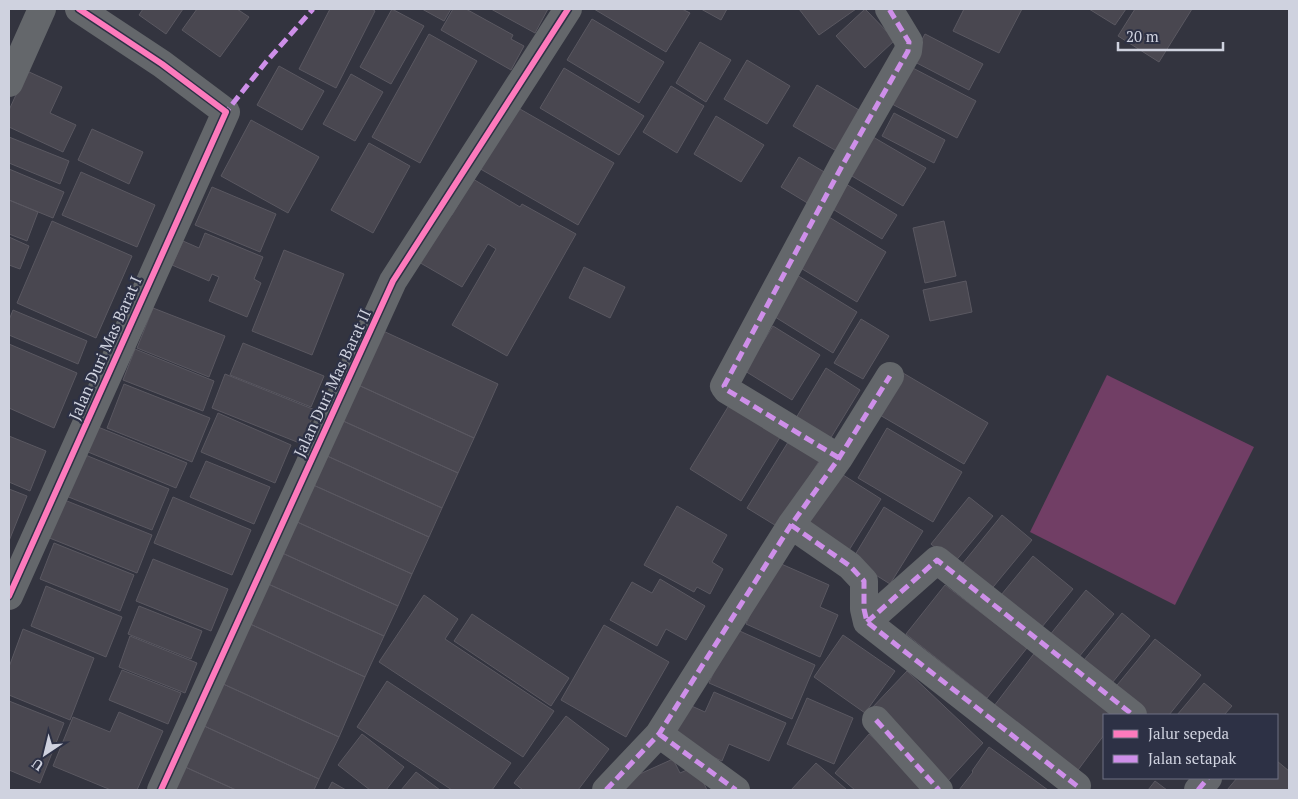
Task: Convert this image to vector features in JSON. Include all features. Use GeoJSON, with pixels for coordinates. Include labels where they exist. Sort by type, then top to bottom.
{"type":"FeatureCollection","features":[{"type":"Feature","properties":{"kind":"street"},"geometry":{"type":"LineString","coordinates":[[9,83],[42,9]]}},
{"type":"Feature","properties":{"kind":"street","name":"Jalan Duri Mas Barat I"},"geometry":{"type":"LineString","coordinates":[[9,596],[226,112],[162,64],[79,9]]}},
{"type":"Feature","properties":{"kind":"street","name":"Jalan Duri Mas Barat II"},"geometry":{"type":"LineString","coordinates":[[161,790],[394,281],[568,9]]}},
{"type":"Feature","properties":{"kind":"street"},"geometry":{"type":"LineString","coordinates":[[839,458],[727,390],[724,386],[842,166],[908,52],[909,42],[889,9]]}},
{"type":"Feature","properties":{"kind":"street"},"geometry":{"type":"LineString","coordinates":[[606,790],[659,734],[791,525],[839,458],[890,376]]}},
{"type":"Feature","properties":{"kind":"street"},"geometry":{"type":"LineString","coordinates":[[791,525],[850,566],[864,581],[864,609],[867,622],[1077,786]]}},
{"type":"Feature","properties":{"kind":"street"},"geometry":{"type":"LineString","coordinates":[[867,622],[937,560],[1132,714]]}},
{"type":"Feature","properties":{"kind":"street"},"geometry":{"type":"LineString","coordinates":[[876,720],[939,790]]}},
{"type":"Feature","properties":{"kind":"street"},"geometry":{"type":"LineString","coordinates":[[659,734],[736,790]]}},
{"type":"Feature","properties":{"kind":"street"},"geometry":{"type":"LineString","coordinates":[[1198,790],[1207,779]]}},
{"type":"Feature","properties":{"kind":"shaded area"},"geometry":{"type":"Polygon","coordinates":[[[1107,375],[1254,447],[1175,605],[1030,532],[1107,375]]]}},
{"type":"Feature","properties":{"kind":"building"},"geometry":{"type":"Polygon","coordinates":[[[143,9],[183,9],[166,34],[139,15],[143,9]]]}},
{"type":"Feature","properties":{"kind":"building"},"geometry":{"type":"Polygon","coordinates":[[[197,9],[237,9],[249,17],[220,57],[182,30],[197,9]]]}},
{"type":"Feature","properties":{"kind":"building"},"geometry":{"type":"Polygon","coordinates":[[[330,9],[372,9],[375,11],[336,88],[299,69],[330,9]]]}},
{"type":"Feature","properties":{"kind":"building"},"geometry":{"type":"Polygon","coordinates":[[[392,9],[424,26],[391,84],[360,67],[392,9]]]}},
{"type":"Feature","properties":{"kind":"building"},"geometry":{"type":"Polygon","coordinates":[[[422,9],[451,9],[444,21],[422,9]]]}},
{"type":"Feature","properties":{"kind":"building"},"geometry":{"type":"Polygon","coordinates":[[[453,9],[466,9],[513,35],[511,39],[524,46],[511,70],[441,30],[453,9]]]}},
{"type":"Feature","properties":{"kind":"building"},"geometry":{"type":"Polygon","coordinates":[[[491,9],[548,9],[535,33],[491,9]]]}},
{"type":"Feature","properties":{"kind":"building"},"geometry":{"type":"Polygon","coordinates":[[[594,9],[682,9],[690,13],[666,52],[594,9]]]}},
{"type":"Feature","properties":{"kind":"building"},"geometry":{"type":"Polygon","coordinates":[[[701,9],[727,9],[721,20],[701,9]]]}},
{"type":"Feature","properties":{"kind":"building"},"geometry":{"type":"Polygon","coordinates":[[[799,9],[856,9],[819,35],[799,9]]]}},
{"type":"Feature","properties":{"kind":"building"},"geometry":{"type":"Polygon","coordinates":[[[865,9],[895,40],[865,68],[836,36],[865,9]]]}},
{"type":"Feature","properties":{"kind":"building"},"geometry":{"type":"Polygon","coordinates":[[[964,9],[1022,9],[999,53],[953,31],[964,9]]]}},
{"type":"Feature","properties":{"kind":"building"},"geometry":{"type":"Polygon","coordinates":[[[1089,9],[1126,9],[1115,25],[1089,9]]]}},
{"type":"Feature","properties":{"kind":"building"},"geometry":{"type":"Polygon","coordinates":[[[1135,9],[1192,9],[1159,62],[1118,36],[1135,9]]]}},
{"type":"Feature","properties":{"kind":"building"},"geometry":{"type":"Polygon","coordinates":[[[592,19],[664,62],[639,103],[567,60],[592,19]]]}},
{"type":"Feature","properties":{"kind":"building"},"geometry":{"type":"Polygon","coordinates":[[[429,34],[477,61],[420,163],[372,137],[429,34]]]}},
{"type":"Feature","properties":{"kind":"building"},"geometry":{"type":"Polygon","coordinates":[[[925,34],[983,64],[969,90],[911,60],[925,34]]]}},
{"type":"Feature","properties":{"kind":"building"},"geometry":{"type":"Polygon","coordinates":[[[700,42],[731,60],[706,102],[676,83],[700,42]]]}},
{"type":"Feature","properties":{"kind":"building"},"geometry":{"type":"Polygon","coordinates":[[[747,60],[790,86],[767,124],[724,99],[747,60]]]}},
{"type":"Feature","properties":{"kind":"building"},"geometry":{"type":"Polygon","coordinates":[[[279,66],[324,91],[302,130],[257,105],[279,66]]]}},
{"type":"Feature","properties":{"kind":"building"},"geometry":{"type":"Polygon","coordinates":[[[909,66],[976,101],[957,138],[890,103],[909,66]]]}},
{"type":"Feature","properties":{"kind":"building"},"geometry":{"type":"Polygon","coordinates":[[[564,68],[644,116],[619,155],[540,108],[564,68]]]}},
{"type":"Feature","properties":{"kind":"building"},"geometry":{"type":"Polygon","coordinates":[[[27,71],[62,87],[50,113],[76,125],[63,152],[9,127],[9,110],[27,71]]]}},
{"type":"Feature","properties":{"kind":"building"},"geometry":{"type":"Polygon","coordinates":[[[351,74],[383,92],[355,141],[323,124],[351,74]]]}},
{"type":"Feature","properties":{"kind":"building"},"geometry":{"type":"Polygon","coordinates":[[[817,85],[864,113],[840,153],[793,126],[817,85]]]}},
{"type":"Feature","properties":{"kind":"building"},"geometry":{"type":"Polygon","coordinates":[[[671,86],[704,106],[677,153],[643,132],[671,86]]]}},
{"type":"Feature","properties":{"kind":"building"},"geometry":{"type":"Polygon","coordinates":[[[513,105],[614,163],[578,225],[477,167],[513,105]]]}},
{"type":"Feature","properties":{"kind":"building"},"geometry":{"type":"Polygon","coordinates":[[[894,113],[945,140],[934,163],[882,136],[894,113]]]}},
{"type":"Feature","properties":{"kind":"building"},"geometry":{"type":"Polygon","coordinates":[[[716,116],[764,145],[741,182],[694,154],[716,116]]]}},
{"type":"Feature","properties":{"kind":"building"},"geometry":{"type":"Polygon","coordinates":[[[251,120],[319,157],[288,213],[221,176],[251,120]]]}},
{"type":"Feature","properties":{"kind":"building"},"geometry":{"type":"Polygon","coordinates":[[[92,129],[143,152],[129,184],[78,160],[92,129]]]}},
{"type":"Feature","properties":{"kind":"building"},"geometry":{"type":"Polygon","coordinates":[[[868,134],[926,168],[903,206],[845,172],[868,134]]]}},
{"type":"Feature","properties":{"kind":"building"},"geometry":{"type":"Polygon","coordinates":[[[9,137],[69,161],[60,184],[9,163],[9,137]]]}},
{"type":"Feature","properties":{"kind":"building"},"geometry":{"type":"Polygon","coordinates":[[[369,143],[410,166],[373,233],[331,210],[369,143]]]}},
{"type":"Feature","properties":{"kind":"building"},"geometry":{"type":"Polygon","coordinates":[[[799,157],[826,173],[809,204],[781,187],[799,157]]]}},
{"type":"Feature","properties":{"kind":"building"},"geometry":{"type":"Polygon","coordinates":[[[9,169],[64,192],[53,218],[9,200],[9,169]]]}},
{"type":"Feature","properties":{"kind":"building"},"geometry":{"type":"Polygon","coordinates":[[[81,172],[155,205],[137,247],[62,215],[81,172]]]}},
{"type":"Feature","properties":{"kind":"building"},"geometry":{"type":"Polygon","coordinates":[[[473,179],[520,207],[522,204],[576,234],[507,356],[452,325],[496,249],[488,244],[462,287],[417,261],[445,211],[452,215],[473,179]]]}},
{"type":"Feature","properties":{"kind":"building"},"geometry":{"type":"Polygon","coordinates":[[[846,184],[897,215],[882,239],[831,208],[846,184]]]}},
{"type":"Feature","properties":{"kind":"building"},"geometry":{"type":"Polygon","coordinates":[[[212,187],[276,214],[260,252],[195,225],[212,187]]]}},
{"type":"Feature","properties":{"kind":"building"},"geometry":{"type":"Polygon","coordinates":[[[9,200],[38,212],[27,241],[9,234],[9,200]]]}},
{"type":"Feature","properties":{"kind":"building"},"geometry":{"type":"Polygon","coordinates":[[[824,214],[886,252],[857,302],[794,264],[824,214]]]}},
{"type":"Feature","properties":{"kind":"building"},"geometry":{"type":"Polygon","coordinates":[[[52,221],[132,256],[96,338],[17,303],[52,221]]]}},
{"type":"Feature","properties":{"kind":"building"},"geometry":{"type":"Polygon","coordinates":[[[944,221],[956,276],[925,283],[913,228],[944,221]]]}},
{"type":"Feature","properties":{"kind":"building"},"geometry":{"type":"Polygon","coordinates":[[[205,233],[263,257],[254,279],[261,283],[247,317],[209,301],[219,277],[212,274],[209,281],[172,265],[183,241],[199,248],[205,233]]]}},
{"type":"Feature","properties":{"kind":"building"},"geometry":{"type":"Polygon","coordinates":[[[9,237],[29,246],[20,269],[9,265],[9,237]]]}},
{"type":"Feature","properties":{"kind":"building"},"geometry":{"type":"Polygon","coordinates":[[[284,250],[344,274],[312,355],[252,331],[284,250]]]}},
{"type":"Feature","properties":{"kind":"building"},"geometry":{"type":"Polygon","coordinates":[[[584,267],[625,287],[610,318],[569,298],[584,267]]]}},
{"type":"Feature","properties":{"kind":"building"},"geometry":{"type":"Polygon","coordinates":[[[792,272],[857,312],[833,353],[767,312],[792,272]]]}},
{"type":"Feature","properties":{"kind":"building"},"geometry":{"type":"Polygon","coordinates":[[[966,281],[972,312],[930,321],[923,290],[966,281]]]}},
{"type":"Feature","properties":{"kind":"building"},"geometry":{"type":"Polygon","coordinates":[[[153,308],[225,336],[209,377],[137,348],[153,308]]]}},
{"type":"Feature","properties":{"kind":"building"},"geometry":{"type":"Polygon","coordinates":[[[13,310],[87,341],[78,364],[9,335],[9,320],[13,310]]]}},
{"type":"Feature","properties":{"kind":"building"},"geometry":{"type":"Polygon","coordinates":[[[861,319],[889,336],[863,379],[834,363],[861,319]]]}},
{"type":"Feature","properties":{"kind":"building"},"geometry":{"type":"Polygon","coordinates":[[[773,326],[820,355],[792,400],[745,371],[773,326]]]}},
{"type":"Feature","properties":{"kind":"building"},"geometry":{"type":"Polygon","coordinates":[[[381,330],[498,384],[474,438],[356,384],[381,330]]]}},
{"type":"Feature","properties":{"kind":"building"},"geometry":{"type":"Polygon","coordinates":[[[243,343],[324,376],[311,407],[230,375],[243,343]]]}},
{"type":"Feature","properties":{"kind":"building"},"geometry":{"type":"Polygon","coordinates":[[[9,344],[77,373],[54,428],[9,408],[9,344]]]}},
{"type":"Feature","properties":{"kind":"building"},"geometry":{"type":"Polygon","coordinates":[[[135,349],[214,381],[203,411],[123,380],[135,349]]]}},
{"type":"Feature","properties":{"kind":"building"},"geometry":{"type":"Polygon","coordinates":[[[826,368],[860,390],[827,444],[793,423],[826,368]]]}},
{"type":"Feature","properties":{"kind":"building"},"geometry":{"type":"Polygon","coordinates":[[[903,373],[988,423],[964,464],[878,414],[903,373]]]}},
{"type":"Feature","properties":{"kind":"building"},"geometry":{"type":"Polygon","coordinates":[[[225,374],[315,410],[302,444],[212,408],[225,374]]]}},
{"type":"Feature","properties":{"kind":"building"},"geometry":{"type":"Polygon","coordinates":[[[124,384],[210,418],[192,462],[107,428],[124,384]]]}},
{"type":"Feature","properties":{"kind":"building"},"geometry":{"type":"Polygon","coordinates":[[[356,384],[474,438],[458,473],[341,420],[356,384]]]}},
{"type":"Feature","properties":{"kind":"building"},"geometry":{"type":"Polygon","coordinates":[[[731,402],[782,434],[741,501],[690,469],[731,402]]]}},
{"type":"Feature","properties":{"kind":"building"},"geometry":{"type":"Polygon","coordinates":[[[218,413],[291,445],[275,483],[201,452],[218,413]]]}},
{"type":"Feature","properties":{"kind":"building"},"geometry":{"type":"Polygon","coordinates":[[[341,420],[458,473],[442,508],[325,455],[341,420]]]}},
{"type":"Feature","properties":{"kind":"building"},"geometry":{"type":"Polygon","coordinates":[[[98,427],[187,463],[176,488],[88,452],[98,427]]]}},
{"type":"Feature","properties":{"kind":"building"},"geometry":{"type":"Polygon","coordinates":[[[887,428],[962,472],[933,522],[858,478],[887,428]]]}},
{"type":"Feature","properties":{"kind":"building"},"geometry":{"type":"Polygon","coordinates":[[[9,436],[46,451],[30,491],[9,482],[9,436]]]}},
{"type":"Feature","properties":{"kind":"building"},"geometry":{"type":"Polygon","coordinates":[[[790,439],[821,458],[778,527],[747,508],[790,439]]]}},
{"type":"Feature","properties":{"kind":"building"},"geometry":{"type":"Polygon","coordinates":[[[83,454],[169,489],[152,530],[66,496],[83,454]]]}},
{"type":"Feature","properties":{"kind":"building"},"geometry":{"type":"Polygon","coordinates":[[[325,455],[442,508],[429,537],[311,484],[325,455]]]}},
{"type":"Feature","properties":{"kind":"building"},"geometry":{"type":"Polygon","coordinates":[[[206,461],[270,487],[254,524],[190,497],[206,461]]]}},
{"type":"Feature","properties":{"kind":"building"},"geometry":{"type":"Polygon","coordinates":[[[840,473],[881,499],[846,555],[805,529],[840,473]]]}},
{"type":"Feature","properties":{"kind":"building"},"geometry":{"type":"Polygon","coordinates":[[[311,484],[429,537],[412,574],[295,521],[311,484]]]}},
{"type":"Feature","properties":{"kind":"building"},"geometry":{"type":"Polygon","coordinates":[[[9,489],[27,496],[9,541],[9,489]]]}},
{"type":"Feature","properties":{"kind":"building"},"geometry":{"type":"Polygon","coordinates":[[[173,497],[251,530],[232,575],[154,543],[173,497]]]}},
{"type":"Feature","properties":{"kind":"building"},"geometry":{"type":"Polygon","coordinates":[[[969,497],[993,516],[954,563],[931,544],[969,497]]]}},
{"type":"Feature","properties":{"kind":"building"},"geometry":{"type":"Polygon","coordinates":[[[62,499],[152,535],[137,573],[47,537],[62,499]]]}},
{"type":"Feature","properties":{"kind":"building"},"geometry":{"type":"Polygon","coordinates":[[[677,506],[727,535],[712,562],[723,569],[710,594],[697,587],[694,592],[644,565],[677,506]]]}},
{"type":"Feature","properties":{"kind":"building"},"geometry":{"type":"Polygon","coordinates":[[[884,507],[923,531],[890,584],[852,560],[884,507]]]}},
{"type":"Feature","properties":{"kind":"building"},"geometry":{"type":"Polygon","coordinates":[[[1002,515],[1032,540],[989,592],[959,568],[1002,515]]]}},
{"type":"Feature","properties":{"kind":"building"},"geometry":{"type":"Polygon","coordinates":[[[295,521],[412,574],[398,606],[280,552],[295,521]]]}},
{"type":"Feature","properties":{"kind":"building"},"geometry":{"type":"Polygon","coordinates":[[[54,543],[134,575],[120,611],[40,579],[54,543]]]}},
{"type":"Feature","properties":{"kind":"building"},"geometry":{"type":"Polygon","coordinates":[[[280,552],[398,606],[384,636],[266,583],[280,552]]]}},
{"type":"Feature","properties":{"kind":"building"},"geometry":{"type":"Polygon","coordinates":[[[1033,556],[1073,589],[1037,633],[997,600],[1033,556]]]}},
{"type":"Feature","properties":{"kind":"building"},"geometry":{"type":"Polygon","coordinates":[[[153,559],[228,589],[211,631],[136,601],[153,559]]]}},
{"type":"Feature","properties":{"kind":"building"},"geometry":{"type":"Polygon","coordinates":[[[779,563],[829,585],[820,607],[838,615],[820,657],[746,624],[764,582],[779,563]]]}},
{"type":"Feature","properties":{"kind":"building"},"geometry":{"type":"Polygon","coordinates":[[[660,579],[705,606],[686,640],[666,629],[657,646],[610,620],[632,582],[652,593],[660,579]]]}},
{"type":"Feature","properties":{"kind":"building"},"geometry":{"type":"Polygon","coordinates":[[[266,583],[384,636],[365,677],[248,623],[266,583]]]}},
{"type":"Feature","properties":{"kind":"building"},"geometry":{"type":"Polygon","coordinates":[[[945,585],[1027,648],[987,698],[906,634],[945,585]]]}},
{"type":"Feature","properties":{"kind":"building"},"geometry":{"type":"Polygon","coordinates":[[[46,586],[122,617],[106,657],[31,626],[46,586]]]}},
{"type":"Feature","properties":{"kind":"building"},"geometry":{"type":"Polygon","coordinates":[[[1086,590],[1114,614],[1074,663],[1045,641],[1086,590]]]}},
{"type":"Feature","properties":{"kind":"building"},"geometry":{"type":"Polygon","coordinates":[[[424,595],[458,619],[445,639],[554,711],[523,757],[379,662],[424,595]]]}},
{"type":"Feature","properties":{"kind":"building"},"geometry":{"type":"Polygon","coordinates":[[[139,606],[202,631],[191,659],[128,634],[139,606]]]}},
{"type":"Feature","properties":{"kind":"building"},"geometry":{"type":"Polygon","coordinates":[[[1122,613],[1150,636],[1108,688],[1080,665],[1122,613]]]}},
{"type":"Feature","properties":{"kind":"building"},"geometry":{"type":"Polygon","coordinates":[[[472,614],[569,678],[551,706],[454,641],[472,614]]]}},
{"type":"Feature","properties":{"kind":"building"},"geometry":{"type":"Polygon","coordinates":[[[248,623],[365,677],[339,737],[221,683],[248,623]]]}},
{"type":"Feature","properties":{"kind":"building"},"geometry":{"type":"Polygon","coordinates":[[[604,625],[669,662],[626,737],[561,700],[604,625]]]}},
{"type":"Feature","properties":{"kind":"building"},"geometry":{"type":"Polygon","coordinates":[[[733,628],[815,665],[792,719],[709,683],[733,628]]]}},
{"type":"Feature","properties":{"kind":"building"},"geometry":{"type":"Polygon","coordinates":[[[23,629],[94,658],[70,720],[9,695],[9,667],[23,629]]]}},
{"type":"Feature","properties":{"kind":"building"},"geometry":{"type":"Polygon","coordinates":[[[843,635],[895,671],[865,713],[814,677],[843,635]]]}},
{"type":"Feature","properties":{"kind":"building"},"geometry":{"type":"Polygon","coordinates":[[[130,636],[197,663],[185,693],[119,667],[130,636]]]}},
{"type":"Feature","properties":{"kind":"building"},"geometry":{"type":"Polygon","coordinates":[[[1155,639],[1201,675],[1170,714],[1143,714],[1113,690],[1155,639]]]}},
{"type":"Feature","properties":{"kind":"building"},"geometry":{"type":"Polygon","coordinates":[[[1036,651],[1118,714],[1103,714],[1103,736],[1078,770],[994,706],[1036,651]]]}},
{"type":"Feature","properties":{"kind":"building"},"geometry":{"type":"Polygon","coordinates":[[[122,670],[181,693],[168,724],[109,700],[122,670]]]}},
{"type":"Feature","properties":{"kind":"building"},"geometry":{"type":"Polygon","coordinates":[[[907,671],[983,743],[947,782],[870,710],[907,671]]]}},
{"type":"Feature","properties":{"kind":"building"},"geometry":{"type":"Polygon","coordinates":[[[387,681],[511,763],[492,790],[452,790],[357,727],[387,681]]]}},
{"type":"Feature","properties":{"kind":"building"},"geometry":{"type":"Polygon","coordinates":[[[221,683],[339,737],[319,779],[202,725],[221,683]]]}},
{"type":"Feature","properties":{"kind":"building"},"geometry":{"type":"Polygon","coordinates":[[[1204,683],[1232,706],[1225,714],[1178,714],[1204,683]]]}},
{"type":"Feature","properties":{"kind":"building"},"geometry":{"type":"Polygon","coordinates":[[[714,692],[786,723],[769,761],[729,744],[722,761],[672,739],[687,704],[705,712],[714,692]]]}},
{"type":"Feature","properties":{"kind":"building"},"geometry":{"type":"Polygon","coordinates":[[[807,698],[853,718],[834,764],[787,744],[807,698]]]}},
{"type":"Feature","properties":{"kind":"building"},"geometry":{"type":"Polygon","coordinates":[[[9,701],[64,723],[40,783],[9,770],[9,701]]]}},
{"type":"Feature","properties":{"kind":"building"},"geometry":{"type":"Polygon","coordinates":[[[119,712],[163,731],[137,790],[111,790],[53,766],[73,717],[110,732],[119,712]]]}},
{"type":"Feature","properties":{"kind":"building"},"geometry":{"type":"Polygon","coordinates":[[[566,716],[609,749],[578,790],[523,790],[514,783],[566,716]]]}},
{"type":"Feature","properties":{"kind":"building"},"geometry":{"type":"Polygon","coordinates":[[[202,725],[319,779],[314,790],[236,790],[183,766],[202,725]]]}},
{"type":"Feature","properties":{"kind":"building"},"geometry":{"type":"Polygon","coordinates":[[[362,734],[404,767],[386,790],[370,790],[338,765],[362,734]]]}},
{"type":"Feature","properties":{"kind":"building"},"geometry":{"type":"Polygon","coordinates":[[[869,734],[932,790],[855,790],[835,773],[869,734]]]}},
{"type":"Feature","properties":{"kind":"building"},"geometry":{"type":"Polygon","coordinates":[[[989,747],[1048,790],[959,790],[989,747]]]}},
{"type":"Feature","properties":{"kind":"building"},"geometry":{"type":"Polygon","coordinates":[[[673,759],[680,773],[696,766],[707,790],[626,790],[622,782],[673,759]]]}},
{"type":"Feature","properties":{"kind":"building"},"geometry":{"type":"Polygon","coordinates":[[[1278,762],[1289,771],[1289,790],[1227,790],[1236,779],[1278,779],[1278,762]]]}},
{"type":"Feature","properties":{"kind":"building"},"geometry":{"type":"Polygon","coordinates":[[[816,763],[847,790],[791,790],[816,763]]]}},
{"type":"Feature","properties":{"kind":"building"},"geometry":{"type":"Polygon","coordinates":[[[183,766],[236,790],[172,790],[183,766]]]}},
{"type":"Feature","properties":{"kind":"building"},"geometry":{"type":"Polygon","coordinates":[[[416,772],[440,790],[401,790],[416,772]]]}},
{"type":"Feature","properties":{"kind":"building"},"geometry":{"type":"Polygon","coordinates":[[[1155,781],[1167,790],[1148,790],[1155,781]]]}},
{"type":"Feature","properties":{"kind":"building"},"geometry":{"type":"Polygon","coordinates":[[[332,782],[346,790],[328,790],[332,782]]]}},
{"type":"Feature","properties":{"kind":"marked path"},"geometry":{"type":"LineString","coordinates":[[222,109],[226,112],[266,62],[313,9]]}},
{"type":"Feature","properties":{"kind":"marked path"},"geometry":{"type":"LineString","coordinates":[[839,458],[727,390],[724,386],[842,166],[908,51],[909,42],[889,9]]}},
{"type":"Feature","properties":{"kind":"marked path"},"geometry":{"type":"LineString","coordinates":[[606,790],[659,734],[791,525],[839,458],[890,376]]}},
{"type":"Feature","properties":{"kind":"marked path"},"geometry":{"type":"LineString","coordinates":[[791,525],[850,566],[864,581],[864,609],[867,622],[1077,786]]}},
{"type":"Feature","properties":{"kind":"marked path"},"geometry":{"type":"LineString","coordinates":[[867,622],[937,560],[1132,714]]}},
{"type":"Feature","properties":{"kind":"marked path"},"geometry":{"type":"LineString","coordinates":[[876,720],[939,790]]}},
{"type":"Feature","properties":{"kind":"marked path"},"geometry":{"type":"LineString","coordinates":[[659,734],[736,790]]}},
{"type":"Feature","properties":{"kind":"marked path"},"geometry":{"type":"LineString","coordinates":[[1198,790],[1207,779]]}},
{"type":"Feature","properties":{"kind":"cycle path"},"geometry":{"type":"LineString","coordinates":[[9,596],[226,112],[162,64],[79,9]]}},
{"type":"Feature","properties":{"kind":"cycle path"},"geometry":{"type":"LineString","coordinates":[[161,790],[393,281],[568,9]]}}]}
